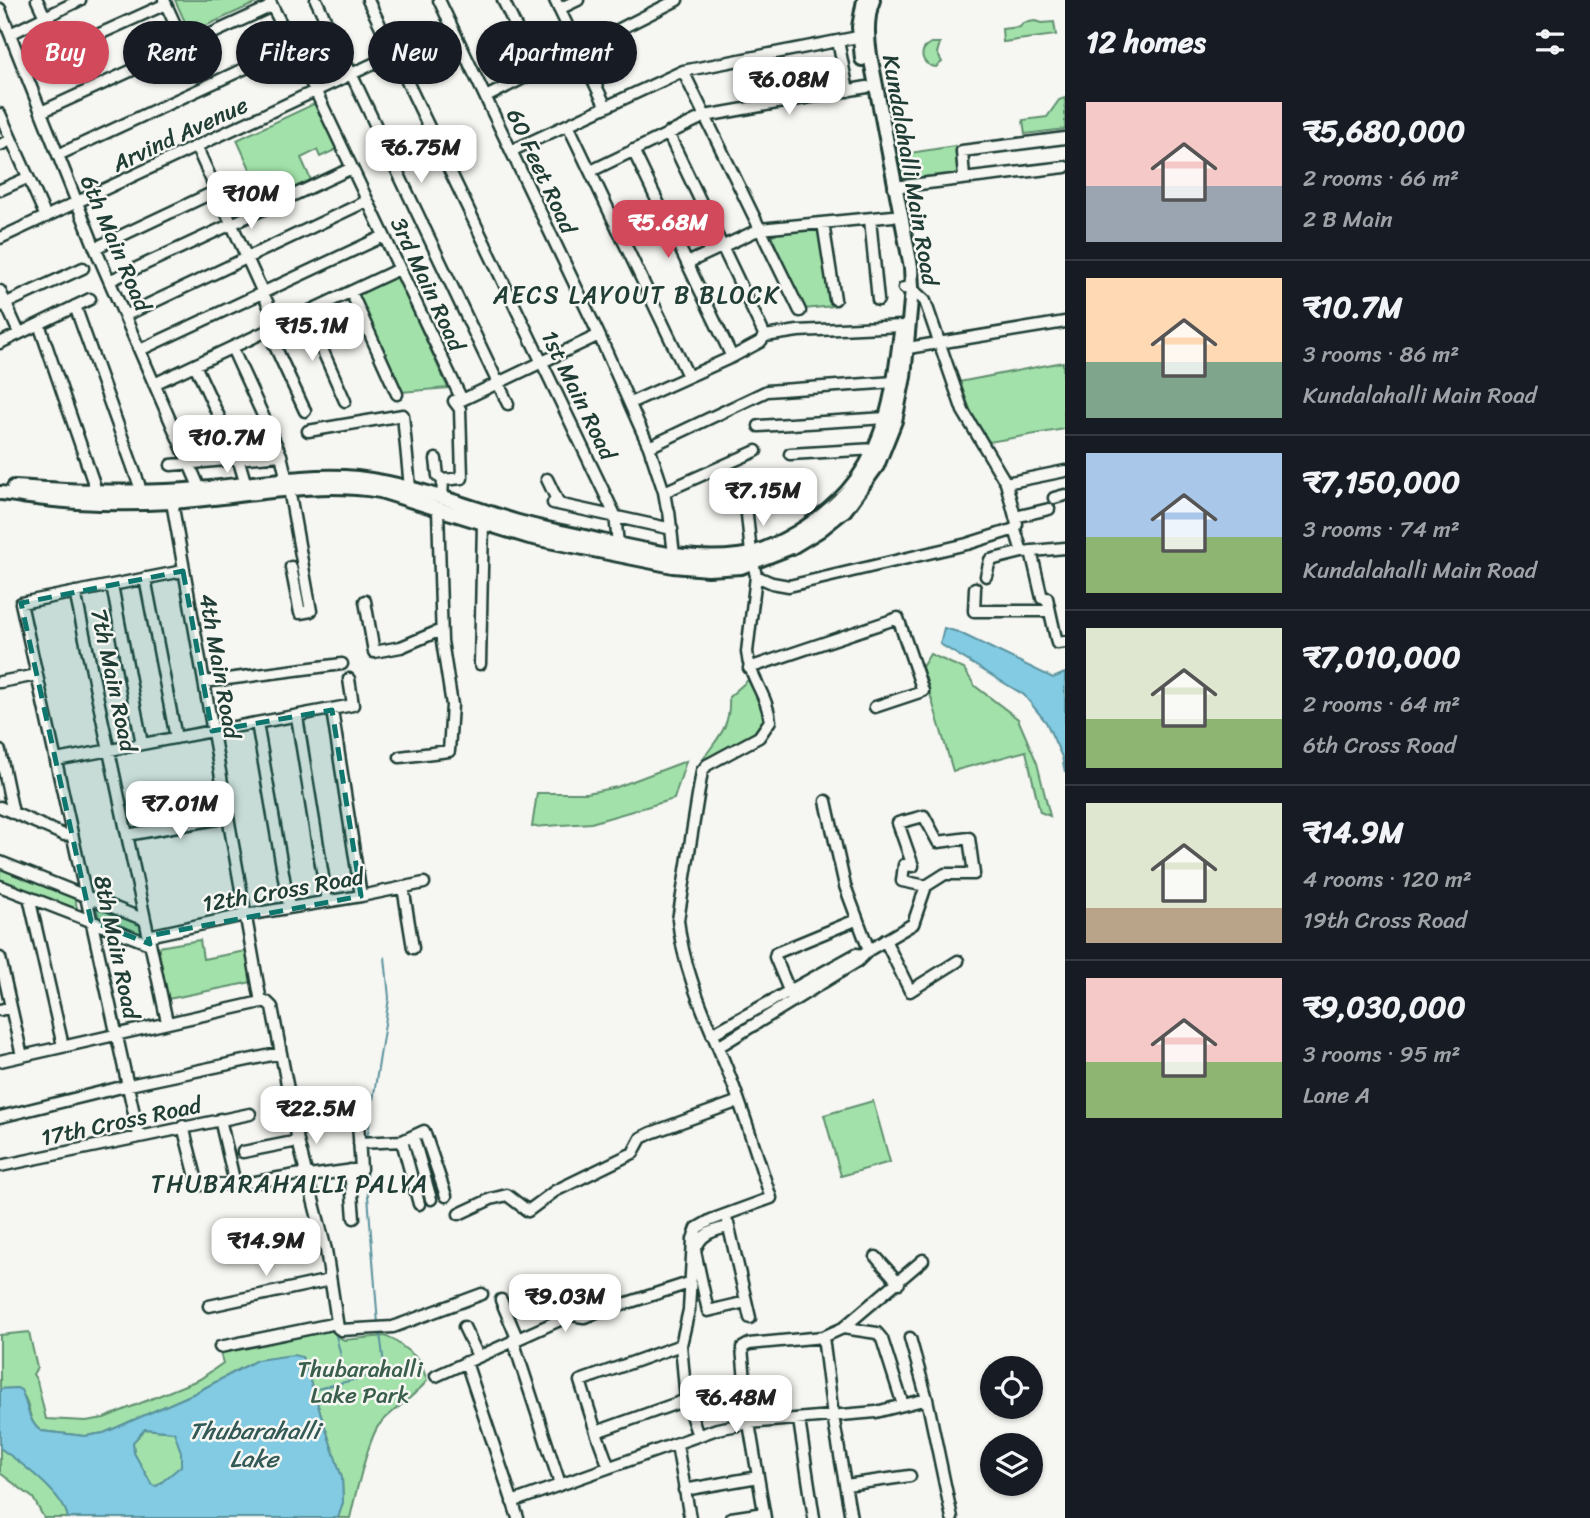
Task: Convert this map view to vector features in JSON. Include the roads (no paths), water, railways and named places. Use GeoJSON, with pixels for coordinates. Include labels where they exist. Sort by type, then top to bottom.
{"type":"FeatureCollection","features":[{"type":"Feature","properties":{"kind":"main road","name":"Kundalahalli Main Road"},"geometry":{"type":"LineString","coordinates":[[0,486],[140,492],[246,485],[355,486],[672,555],[709,558],[752,558],[805,539],[834,520],[855,499],[877,466],[899,404],[908,348],[908,288],[858,37],[860,9],[864,0]]}},
{"type":"Feature","properties":{"kind":"main road","name":"Kundalahalli Main Road"},"geometry":{"type":"LineString","coordinates":[[0,494],[94,501],[172,502],[352,478],[410,488],[482,522],[529,537],[681,567],[741,567],[827,513],[859,478],[886,418],[911,267],[868,42],[869,15],[873,0]]}},
{"type":"Feature","properties":{"kind":"street"},"geometry":{"type":"LineString","coordinates":[[37,0],[45,17]]}},
{"type":"Feature","properties":{"kind":"street"},"geometry":{"type":"LineString","coordinates":[[316,0],[326,21]]}},
{"type":"Feature","properties":{"kind":"street","name":"1st Main Road"},"geometry":{"type":"LineString","coordinates":[[368,0],[378,21]]}},
{"type":"Feature","properties":{"kind":"street","name":"60 Feet Road"},"geometry":{"type":"LineString","coordinates":[[439,0],[449,21]]}},
{"type":"Feature","properties":{"kind":"street"},"geometry":{"type":"LineString","coordinates":[[503,0],[513,21]]}},
{"type":"Feature","properties":{"kind":"street"},"geometry":{"type":"LineString","coordinates":[[565,21],[557,5],[578,0]]}},
{"type":"Feature","properties":{"kind":"street"},"geometry":{"type":"LineString","coordinates":[[636,21],[677,0]]}},
{"type":"Feature","properties":{"kind":"street"},"geometry":{"type":"LineString","coordinates":[[10,34],[74,1]]}},
{"type":"Feature","properties":{"kind":"street"},"geometry":{"type":"LineString","coordinates":[[109,28],[165,2],[174,21]]}},
{"type":"Feature","properties":{"kind":"street"},"geometry":{"type":"LineString","coordinates":[[222,28],[271,3]]}},
{"type":"Feature","properties":{"kind":"street","name":"3rd Main Road"},"geometry":{"type":"LineString","coordinates":[[271,3],[280,21]]}},
{"type":"Feature","properties":{"kind":"street","name":"6th Main Road"},"geometry":{"type":"LineString","coordinates":[[0,9],[21,61]]}},
{"type":"Feature","properties":{"kind":"street"},"geometry":{"type":"LineString","coordinates":[[511,151],[683,71],[858,37]]}},
{"type":"Feature","properties":{"kind":"street"},"geometry":{"type":"LineString","coordinates":[[838,41],[848,90]]}},
{"type":"Feature","properties":{"kind":"street","name":"60 Feet Road"},"geometry":{"type":"LineString","coordinates":[[462,48],[599,335],[649,447],[669,511],[672,555]]}},
{"type":"Feature","properties":{"kind":"street"},"geometry":{"type":"LineString","coordinates":[[683,71],[800,311]]}},
{"type":"Feature","properties":{"kind":"street"},"geometry":{"type":"LineString","coordinates":[[58,155],[236,72]]}},
{"type":"Feature","properties":{"kind":"street"},"geometry":{"type":"LineString","coordinates":[[41,112],[123,74]]}},
{"type":"Feature","properties":{"kind":"street"},"geometry":{"type":"LineString","coordinates":[[354,77],[508,404]]}},
{"type":"Feature","properties":{"kind":"street","name":"6th Main Road"},"geometry":{"type":"LineString","coordinates":[[30,84],[96,248],[200,489]]}},
{"type":"Feature","properties":{"kind":"street","name":"3rd Main Road"},"geometry":{"type":"LineString","coordinates":[[312,84],[400,269],[460,409],[463,478],[443,480]]}},
{"type":"Feature","properties":{"kind":"street","name":"Arvind Avenue"},"geometry":{"type":"LineString","coordinates":[[0,239],[333,84]]}},
{"type":"Feature","properties":{"kind":"street","name":"1st Main Road"},"geometry":{"type":"LineString","coordinates":[[409,84],[615,515],[618,544]]}},
{"type":"Feature","properties":{"kind":"street"},"geometry":{"type":"LineString","coordinates":[[486,97],[512,84]]}},
{"type":"Feature","properties":{"kind":"street"},"geometry":{"type":"LineString","coordinates":[[595,84],[606,107]]}},
{"type":"Feature","properties":{"kind":"street"},"geometry":{"type":"LineString","coordinates":[[590,171],[705,116],[867,87]]}},
{"type":"Feature","properties":{"kind":"street"},"geometry":{"type":"LineString","coordinates":[[0,114],[46,217]]}},
{"type":"Feature","properties":{"kind":"street"},"geometry":{"type":"LineString","coordinates":[[568,125],[688,376]]}},
{"type":"Feature","properties":{"kind":"street"},"geometry":{"type":"LineString","coordinates":[[668,133],[765,336]]}},
{"type":"Feature","properties":{"kind":"street"},"geometry":{"type":"LineString","coordinates":[[964,178],[962,151],[1065,138]]}},
{"type":"Feature","properties":{"kind":"street"},"geometry":{"type":"LineString","coordinates":[[0,145],[11,140]]}},
{"type":"Feature","properties":{"kind":"street"},"geometry":{"type":"LineString","coordinates":[[197,148],[262,293],[304,411]]}},
{"type":"Feature","properties":{"kind":"street"},"geometry":{"type":"LineString","coordinates":[[633,150],[732,357]]}},
{"type":"Feature","properties":{"kind":"street"},"geometry":{"type":"LineString","coordinates":[[894,187],[1065,167]]}},
{"type":"Feature","properties":{"kind":"street"},"geometry":{"type":"LineString","coordinates":[[111,280],[352,168]]}},
{"type":"Feature","properties":{"kind":"street"},"geometry":{"type":"LineString","coordinates":[[0,190],[27,178]]}},
{"type":"Feature","properties":{"kind":"street"},"geometry":{"type":"LineString","coordinates":[[96,248],[216,191]]}},
{"type":"Feature","properties":{"kind":"street"},"geometry":{"type":"LineString","coordinates":[[126,315],[367,201]]}},
{"type":"Feature","properties":{"kind":"street"},"geometry":{"type":"LineString","coordinates":[[687,263],[760,229],[892,216]]}},
{"type":"Feature","properties":{"kind":"street"},"geometry":{"type":"LineString","coordinates":[[870,219],[878,300]]}},
{"type":"Feature","properties":{"kind":"street"},"geometry":{"type":"LineString","coordinates":[[823,223],[835,299]]}},
{"type":"Feature","properties":{"kind":"street"},"geometry":{"type":"LineString","coordinates":[[140,350],[384,236]]}},
{"type":"Feature","properties":{"kind":"street"},"geometry":{"type":"LineString","coordinates":[[3,305],[82,268]]}},
{"type":"Feature","properties":{"kind":"street"},"geometry":{"type":"LineString","coordinates":[[154,384],[400,269]]}},
{"type":"Feature","properties":{"kind":"street"},"geometry":{"type":"LineString","coordinates":[[908,288],[925,301],[963,411],[1006,482],[1017,524],[1015,529],[1027,552],[1042,598],[1047,598],[1057,643],[1065,642]]}},
{"type":"Feature","properties":{"kind":"street"},"geometry":{"type":"LineString","coordinates":[[0,291],[3,305],[19,333]]}},
{"type":"Feature","properties":{"kind":"street"},"geometry":{"type":"LineString","coordinates":[[351,292],[397,394]]}},
{"type":"Feature","properties":{"kind":"street"},"geometry":{"type":"LineString","coordinates":[[1,341],[90,299]]}},
{"type":"Feature","properties":{"kind":"street"},"geometry":{"type":"LineString","coordinates":[[75,306],[140,492]]}},
{"type":"Feature","properties":{"kind":"street"},"geometry":{"type":"LineString","coordinates":[[306,313],[345,401]]}},
{"type":"Feature","properties":{"kind":"street"},"geometry":{"type":"LineString","coordinates":[[908,348],[1065,322]]}},
{"type":"Feature","properties":{"kind":"street"},"geometry":{"type":"LineString","coordinates":[[38,324],[94,490]]}},
{"type":"Feature","properties":{"kind":"street"},"geometry":{"type":"LineString","coordinates":[[630,403],[732,357],[760,342],[765,336],[798,331],[902,326]]}},
{"type":"Feature","properties":{"kind":"street"},"geometry":{"type":"LineString","coordinates":[[456,398],[466,400],[599,335]]}},
{"type":"Feature","properties":{"kind":"street"},"geometry":{"type":"LineString","coordinates":[[232,348],[281,455],[311,611],[300,613],[291,567]]}},
{"type":"Feature","properties":{"kind":"street"},"geometry":{"type":"LineString","coordinates":[[195,365],[238,458],[246,485]]}},
{"type":"Feature","properties":{"kind":"street"},"geometry":{"type":"LineString","coordinates":[[649,447],[766,391],[894,382]]}},
{"type":"Feature","properties":{"kind":"street"},"geometry":{"type":"LineString","coordinates":[[308,431],[403,415],[410,488]]}},
{"type":"Feature","properties":{"kind":"street"},"geometry":{"type":"LineString","coordinates":[[759,426],[886,418]]}},
{"type":"Feature","properties":{"kind":"street"},"geometry":{"type":"LineString","coordinates":[[790,454],[874,449]]}},
{"type":"Feature","properties":{"kind":"street"},"geometry":{"type":"LineString","coordinates":[[664,492],[756,451]]}},
{"type":"Feature","properties":{"kind":"street"},"geometry":{"type":"LineString","coordinates":[[171,465],[281,455]]}},
{"type":"Feature","properties":{"kind":"street"},"geometry":{"type":"LineString","coordinates":[[400,757],[449,751],[452,705],[441,630],[440,504],[443,480],[438,476],[436,459]]}},
{"type":"Feature","properties":{"kind":"street"},"geometry":{"type":"LineString","coordinates":[[1006,482],[1065,471]]}},
{"type":"Feature","properties":{"kind":"street"},"geometry":{"type":"LineString","coordinates":[[547,479],[556,504],[669,529]]}},
{"type":"Feature","properties":{"kind":"street","name":"4th Main Road"},"geometry":{"type":"LineString","coordinates":[[172,502],[261,1002],[267,1002],[272,1007],[298,1141],[326,1250],[337,1323]]}},
{"type":"Feature","properties":{"kind":"street"},"geometry":{"type":"LineString","coordinates":[[696,1430],[686,1401],[681,1345],[689,1310],[691,1244],[697,1228],[771,1198],[739,1101],[703,1010],[680,936],[679,910],[702,771],[707,765],[759,737],[770,721],[767,704],[749,668],[747,652],[756,576],[746,505]]}},
{"type":"Feature","properties":{"kind":"street"},"geometry":{"type":"LineString","coordinates":[[1015,517],[1049,509]]}},
{"type":"Feature","properties":{"kind":"street"},"geometry":{"type":"LineString","coordinates":[[480,664],[482,522]]}},
{"type":"Feature","properties":{"kind":"street"},"geometry":{"type":"LineString","coordinates":[[756,576],[789,586],[942,550],[1015,529]]}},
{"type":"Feature","properties":{"kind":"street"},"geometry":{"type":"LineString","coordinates":[[986,576],[990,561],[1027,552],[1065,548]]}},
{"type":"Feature","properties":{"kind":"street"},"geometry":{"type":"LineString","coordinates":[[75,592],[183,571]]}},
{"type":"Feature","properties":{"kind":"street"},"geometry":{"type":"LineString","coordinates":[[145,578],[176,738]]}},
{"type":"Feature","properties":{"kind":"street"},"geometry":{"type":"LineString","coordinates":[[112,585],[142,744]]}},
{"type":"Feature","properties":{"kind":"street"},"geometry":{"type":"LineString","coordinates":[[975,588],[974,611],[1049,611]]}},
{"type":"Feature","properties":{"kind":"street","name":"8th Main Road"},"geometry":{"type":"LineString","coordinates":[[75,592],[21,603],[139,1136]]}},
{"type":"Feature","properties":{"kind":"street","name":"7th Main Road"},"geometry":{"type":"LineString","coordinates":[[75,592],[167,1022]]}},
{"type":"Feature","properties":{"kind":"street"},"geometry":{"type":"LineString","coordinates":[[365,601],[374,652],[401,647],[441,630]]}},
{"type":"Feature","properties":{"kind":"street"},"geometry":{"type":"LineString","coordinates":[[749,668],[898,618],[923,691],[875,707]]}},
{"type":"Feature","properties":{"kind":"street"},"geometry":{"type":"LineString","coordinates":[[204,682],[342,664]]}},
{"type":"Feature","properties":{"kind":"street"},"geometry":{"type":"LineString","coordinates":[[0,682],[37,675]]}},
{"type":"Feature","properties":{"kind":"street"},"geometry":{"type":"LineString","coordinates":[[56,760],[353,705],[349,679]]}},
{"type":"Feature","properties":{"kind":"street"},"geometry":{"type":"LineString","coordinates":[[332,710],[361,896]]}},
{"type":"Feature","properties":{"kind":"street"},"geometry":{"type":"LineString","coordinates":[[297,717],[327,901]]}},
{"type":"Feature","properties":{"kind":"street"},"geometry":{"type":"LineString","coordinates":[[257,723],[289,907]]}},
{"type":"Feature","properties":{"kind":"street"},"geometry":{"type":"LineString","coordinates":[[0,751],[3,783],[13,813]]}},
{"type":"Feature","properties":{"kind":"street"},"geometry":{"type":"LineString","coordinates":[[826,801],[834,840],[866,952]]}},
{"type":"Feature","properties":{"kind":"street"},"geometry":{"type":"LineString","coordinates":[[0,807],[64,835],[72,833]]}},
{"type":"Feature","properties":{"kind":"street"},"geometry":{"type":"LineString","coordinates":[[718,1047],[856,954],[866,952],[913,924],[926,886],[945,874],[974,874],[969,838],[937,842],[924,816],[898,823],[914,866],[904,865],[902,881],[926,886]]}},
{"type":"Feature","properties":{"kind":"street"},"geometry":{"type":"LineString","coordinates":[[127,835],[228,817]]}},
{"type":"Feature","properties":{"kind":"street"},"geometry":{"type":"LineString","coordinates":[[0,862],[145,920]]}},
{"type":"Feature","properties":{"kind":"street","name":"12th Cross Road"},"geometry":{"type":"LineString","coordinates":[[149,940],[245,915],[403,889],[424,883]]}},
{"type":"Feature","properties":{"kind":"street"},"geometry":{"type":"LineString","coordinates":[[0,886],[149,940]]}},
{"type":"Feature","properties":{"kind":"street"},"geometry":{"type":"LineString","coordinates":[[403,889],[413,948]]}},
{"type":"Feature","properties":{"kind":"street"},"geometry":{"type":"LineString","coordinates":[[29,897],[63,1046]]}},
{"type":"Feature","properties":{"kind":"street"},"geometry":{"type":"LineString","coordinates":[[791,996],[775,957],[776,953],[856,920]]}},
{"type":"Feature","properties":{"kind":"street"},"geometry":{"type":"LineString","coordinates":[[885,940],[910,991],[958,961]]}},
{"type":"Feature","properties":{"kind":"street"},"geometry":{"type":"LineString","coordinates":[[0,958],[22,1056]]}},
{"type":"Feature","properties":{"kind":"street"},"geometry":{"type":"LineString","coordinates":[[712,1034],[791,996]]}},
{"type":"Feature","properties":{"kind":"street"},"geometry":{"type":"LineString","coordinates":[[0,1061],[261,1002]]}},
{"type":"Feature","properties":{"kind":"street"},"geometry":{"type":"LineString","coordinates":[[0,1010],[11,1007]]}},
{"type":"Feature","properties":{"kind":"street"},"geometry":{"type":"LineString","coordinates":[[0,1117],[281,1053]]}},
{"type":"Feature","properties":{"kind":"street"},"geometry":{"type":"LineString","coordinates":[[459,1214],[491,1199],[507,1195],[527,1211],[555,1191],[633,1153],[642,1138],[651,1133],[739,1101]]}},
{"type":"Feature","properties":{"kind":"street","name":"17th Cross Road"},"geometry":{"type":"LineString","coordinates":[[0,1166],[250,1114]]}},
{"type":"Feature","properties":{"kind":"street"},"geometry":{"type":"LineString","coordinates":[[220,1119],[235,1184]]}},
{"type":"Feature","properties":{"kind":"street"},"geometry":{"type":"LineString","coordinates":[[183,1126],[198,1185],[235,1184],[361,1169],[364,1143],[358,1123]]}},
{"type":"Feature","properties":{"kind":"street"},"geometry":{"type":"LineString","coordinates":[[364,1143],[402,1141],[424,1131],[446,1196]]}},
{"type":"Feature","properties":{"kind":"street"},"geometry":{"type":"LineString","coordinates":[[413,1136],[431,1199]]}},
{"type":"Feature","properties":{"kind":"street"},"geometry":{"type":"LineString","coordinates":[[243,1152],[298,1141]]}},
{"type":"Feature","properties":{"kind":"street"},"geometry":{"type":"LineString","coordinates":[[402,1141],[419,1203]]}},
{"type":"Feature","properties":{"kind":"street"},"geometry":{"type":"LineString","coordinates":[[349,1170],[354,1217]]}},
{"type":"Feature","properties":{"kind":"street"},"geometry":{"type":"LineString","coordinates":[[726,1214],[750,1318]]}},
{"type":"Feature","properties":{"kind":"street"},"geometry":{"type":"LineString","coordinates":[[729,1227],[713,1230],[697,1243],[695,1251],[708,1311],[746,1302]]}},
{"type":"Feature","properties":{"kind":"street"},"geometry":{"type":"LineString","coordinates":[[876,1257],[899,1283]]}},
{"type":"Feature","properties":{"kind":"street"},"geometry":{"type":"LineString","coordinates":[[731,1518],[764,1515],[749,1423],[742,1348],[748,1344],[823,1337],[843,1328],[923,1260]]}},
{"type":"Feature","properties":{"kind":"street"},"geometry":{"type":"LineString","coordinates":[[209,1306],[330,1280]]}},
{"type":"Feature","properties":{"kind":"street"},"geometry":{"type":"LineString","coordinates":[[436,1376],[571,1315],[584,1317],[689,1283]]}},
{"type":"Feature","properties":{"kind":"street"},"geometry":{"type":"LineString","coordinates":[[545,1284],[561,1320]]}},
{"type":"Feature","properties":{"kind":"street"},"geometry":{"type":"LineString","coordinates":[[219,1347],[337,1323],[341,1330],[393,1327],[482,1294]]}},
{"type":"Feature","properties":{"kind":"street"},"geometry":{"type":"LineString","coordinates":[[501,1300],[560,1484]]}},
{"type":"Feature","properties":{"kind":"street"},"geometry":{"type":"LineString","coordinates":[[464,1327],[478,1356]]}},
{"type":"Feature","properties":{"kind":"street"},"geometry":{"type":"LineString","coordinates":[[843,1328],[877,1334],[882,1339],[903,1405]]}},
{"type":"Feature","properties":{"kind":"street"},"geometry":{"type":"LineString","coordinates":[[823,1337],[833,1416],[851,1518]]}},
{"type":"Feature","properties":{"kind":"street"},"geometry":{"type":"LineString","coordinates":[[910,1338],[927,1399],[952,1518]]}},
{"type":"Feature","properties":{"kind":"street"},"geometry":{"type":"LineString","coordinates":[[607,1462],[580,1381],[681,1345]]}},
{"type":"Feature","properties":{"kind":"street"},"geometry":{"type":"LineString","coordinates":[[466,1362],[518,1518]]}},
{"type":"Feature","properties":{"kind":"street"},"geometry":{"type":"LineString","coordinates":[[512,1502],[717,1429],[749,1423],[876,1412],[927,1399]]}},
{"type":"Feature","properties":{"kind":"street"},"geometry":{"type":"LineString","coordinates":[[596,1432],[686,1401]]}},
{"type":"Feature","properties":{"kind":"street"},"geometry":{"type":"LineString","coordinates":[[799,1420],[814,1518]]}},
{"type":"Feature","properties":{"kind":"street"},"geometry":{"type":"LineString","coordinates":[[677,1445],[688,1517]]}},
{"type":"Feature","properties":{"kind":"street"},"geometry":{"type":"LineString","coordinates":[[846,1485],[910,1476]]}},
{"type":"Feature","properties":{"kind":"street"},"geometry":{"type":"LineString","coordinates":[[684,1490],[758,1478]]}},
{"type":"Feature","properties":{"kind":"water"},"geometry":{"type":"Polygon","coordinates":[[[944,628],[958,632],[1053,678],[1065,673],[1065,772],[1062,757],[1046,722],[1024,695],[940,644],[944,628]]]}},
{"type":"Feature","properties":{"kind":"water","name":"Thubarahalli Lake"},"geometry":{"type":"Polygon","coordinates":[[[293,1355],[302,1357],[342,1478],[343,1502],[338,1518],[68,1518],[65,1509],[50,1489],[0,1448],[0,1389],[21,1390],[30,1417],[41,1431],[85,1436],[104,1433],[195,1393],[257,1360],[293,1355]],[[145,1429],[133,1442],[134,1453],[152,1485],[157,1486],[181,1466],[181,1452],[174,1432],[145,1429]]]}},
{"type":"Feature","properties":{"kind":"waterway"},"geometry":{"type":"LineString","coordinates":[[367,1139],[389,998],[385,957]]}},
{"type":"Feature","properties":{"kind":"waterway"},"geometry":{"type":"LineString","coordinates":[[366,1148],[378,1324]]}},
{"type":"Feature","properties":{"kind":"waterway"},"geometry":{"type":"LineString","coordinates":[[335,1331],[341,1357]]}},
{"type":"Feature","properties":{"kind":"waterway"},"geometry":{"type":"LineString","coordinates":[[313,1390],[385,1372],[380,1333]]}},
{"type":"Feature","properties":{"kind":"district","name":"AECS LAYOUT B BLOCK"},"geometry":{"type":"Point","coordinates":[637,295]}},
{"type":"Feature","properties":{"kind":"district","name":"THUBARAHALLI PALYA"},"geometry":{"type":"Point","coordinates":[290,1184]}},
{"type":"Feature","properties":{"kind":"park label","name":"Thubarahalli Lake Park"},"geometry":{"type":"Point","coordinates":[360,1382]}}]}
